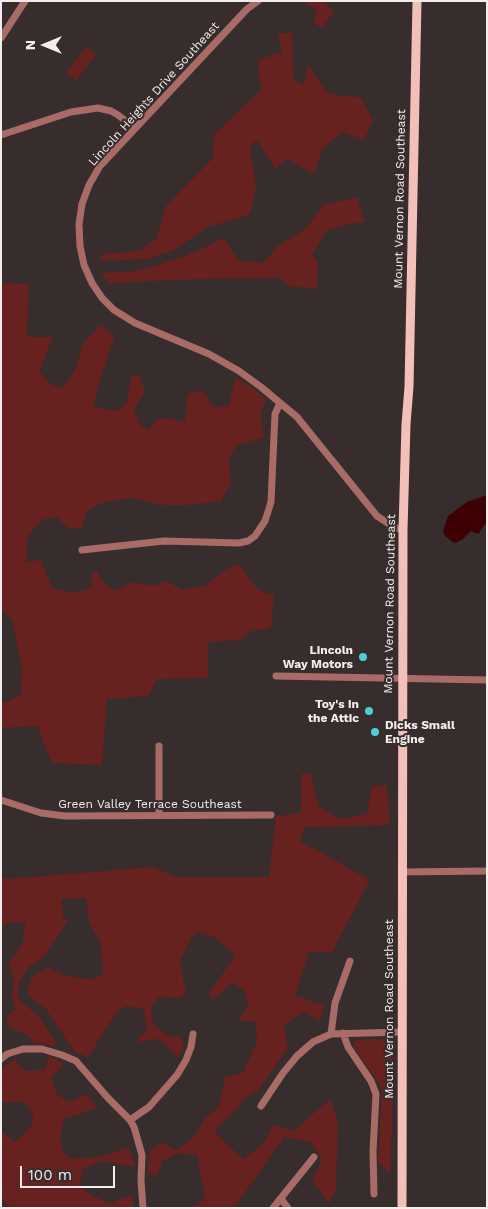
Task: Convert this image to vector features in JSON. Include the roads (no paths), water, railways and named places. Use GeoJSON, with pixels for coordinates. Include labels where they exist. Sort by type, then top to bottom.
{"type":"FeatureCollection","features":[{"type":"Feature","properties":{"kind":"main road","name":"Mount Vernon Road Southeast"},"geometry":{"type":"LineString","coordinates":[[402,1208],[403,530],[409,387],[417,1]]}},
{"type":"Feature","properties":{"kind":"street"},"geometry":{"type":"LineString","coordinates":[[1,38],[25,1]]}},
{"type":"Feature","properties":{"kind":"street","name":"Lincoln Heights Drive Southeast"},"geometry":{"type":"LineString","coordinates":[[258,1],[247,9],[100,166],[89,185],[82,204],[79,224],[80,246],[84,265],[92,283],[102,298],[114,310],[123,316],[225,362],[261,387],[296,417],[377,516],[394,527],[403,530]]}},
{"type":"Feature","properties":{"kind":"street"},"geometry":{"type":"LineString","coordinates":[[1,135],[71,112],[98,108],[118,114],[135,128]]}},
{"type":"Feature","properties":{"kind":"street"},"geometry":{"type":"LineString","coordinates":[[82,550],[164,541],[239,543],[248,541],[255,536],[265,521],[272,502],[275,414],[280,404]]}},
{"type":"Feature","properties":{"kind":"street"},"geometry":{"type":"LineString","coordinates":[[276,676],[487,680]]}},
{"type":"Feature","properties":{"kind":"street"},"geometry":{"type":"LineString","coordinates":[[159,746],[159,816]]}},
{"type":"Feature","properties":{"kind":"street","name":"Green Valley Terrace Southeast"},"geometry":{"type":"LineString","coordinates":[[1,800],[41,813],[65,816],[271,815]]}},
{"type":"Feature","properties":{"kind":"street"},"geometry":{"type":"LineString","coordinates":[[402,872],[487,871]]}},
{"type":"Feature","properties":{"kind":"street"},"geometry":{"type":"LineString","coordinates":[[331,1034],[335,1003],[350,960]]}},
{"type":"Feature","properties":{"kind":"street"},"geometry":{"type":"LineString","coordinates":[[261,1106],[296,1056],[313,1042],[331,1034],[402,1032]]}},
{"type":"Feature","properties":{"kind":"street"},"geometry":{"type":"LineString","coordinates":[[130,1120],[149,1107],[177,1075],[188,1053],[193,1034]]}},
{"type":"Feature","properties":{"kind":"street"},"geometry":{"type":"LineString","coordinates":[[342,1034],[348,1047],[371,1081],[376,1094],[373,1151],[374,1194]]}},
{"type":"Feature","properties":{"kind":"street"},"geometry":{"type":"LineString","coordinates":[[1,1059],[7,1054],[23,1049],[42,1050],[76,1061],[130,1120],[138,1137],[142,1155],[142,1208]]}},
{"type":"Feature","properties":{"kind":"street"},"geometry":{"type":"LineString","coordinates":[[273,1208],[314,1156]]}},
{"type":"Feature","properties":{"kind":"street"},"geometry":{"type":"LineString","coordinates":[[281,1199],[288,1208]]}},
{"type":"Feature","properties":{"kind":"place","name":"Lincoln Way Motors"},"geometry":{"type":"Point","coordinates":[363,657]}},
{"type":"Feature","properties":{"kind":"place","name":"Toy's in the Attic"},"geometry":{"type":"Point","coordinates":[369,711]}},
{"type":"Feature","properties":{"kind":"place","name":"Dicks Small Engine"},"geometry":{"type":"Point","coordinates":[375,732]}}]}
